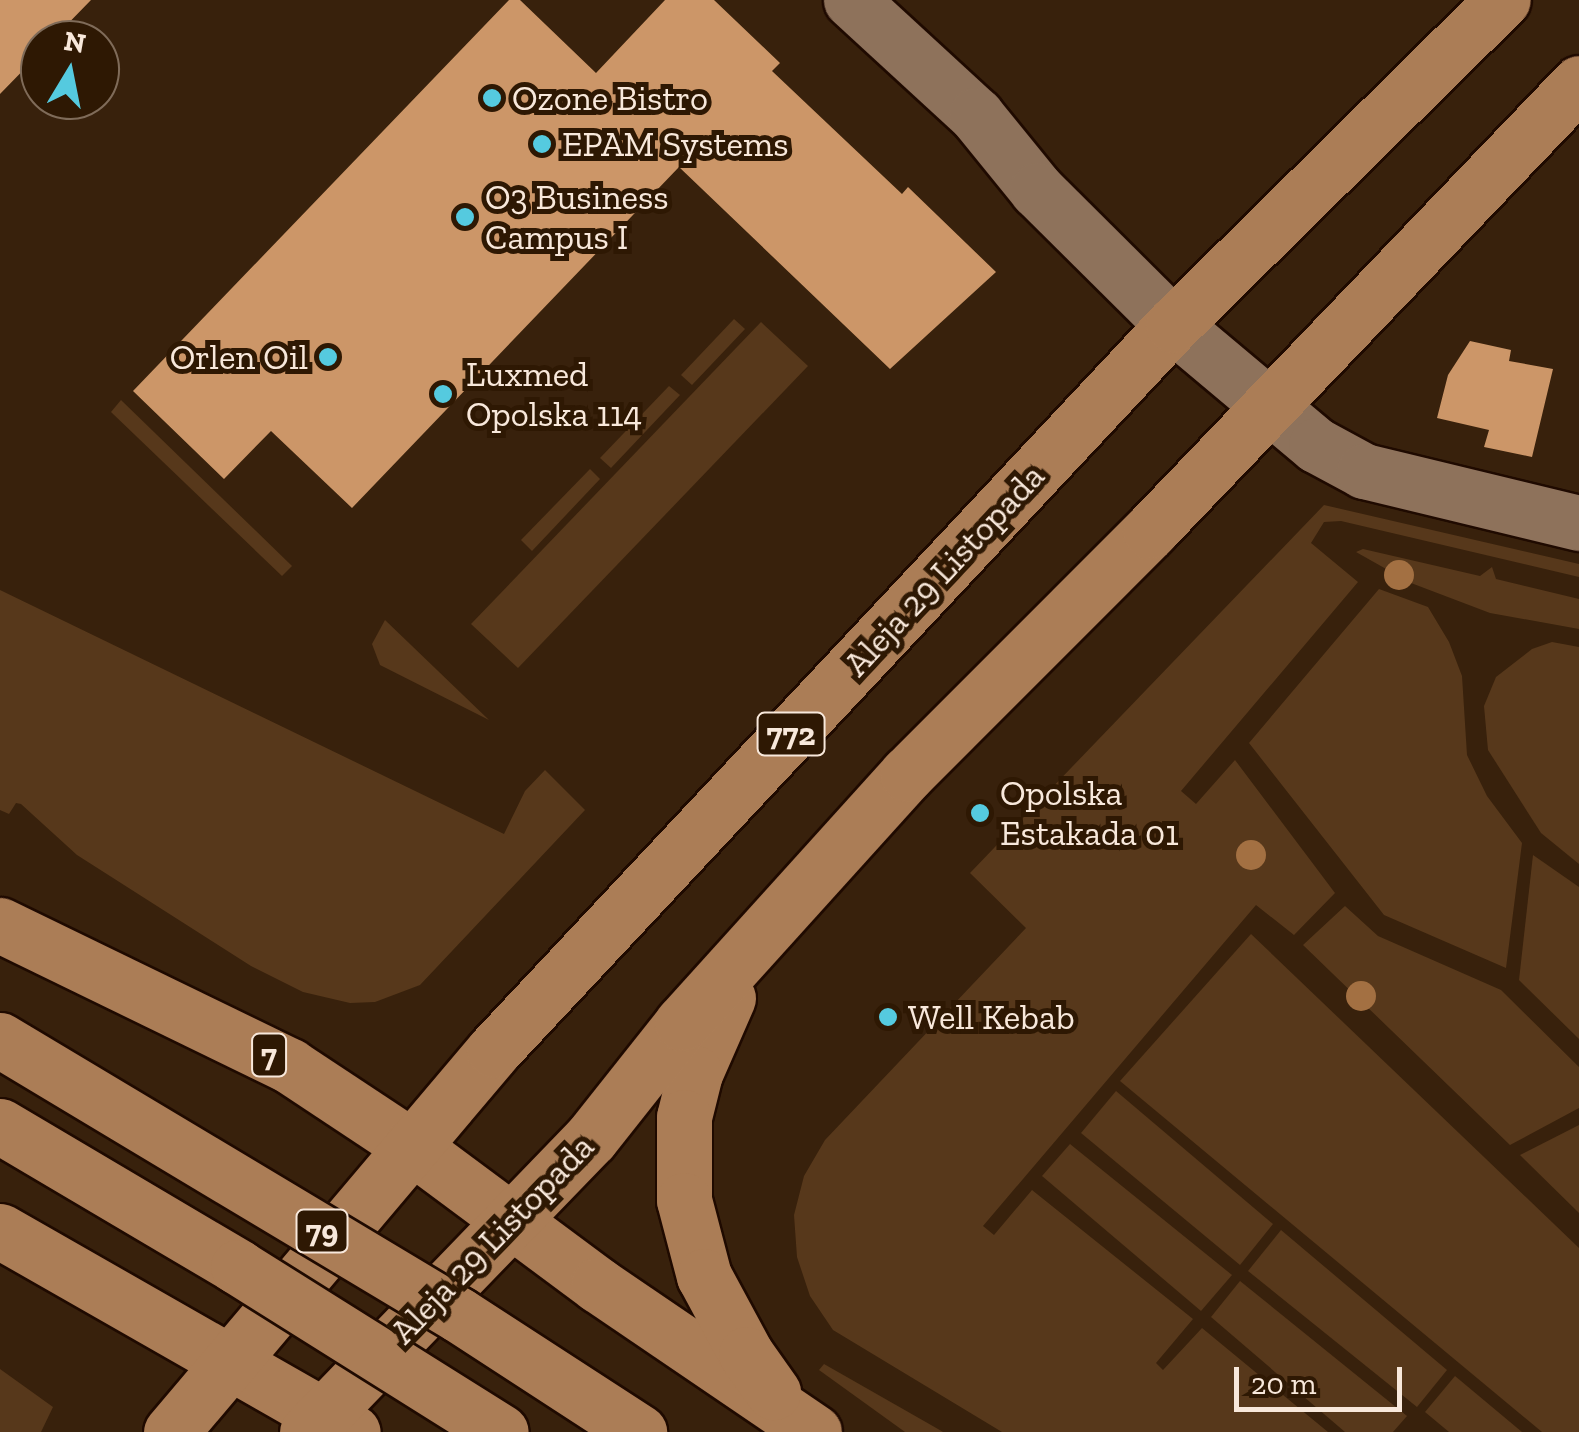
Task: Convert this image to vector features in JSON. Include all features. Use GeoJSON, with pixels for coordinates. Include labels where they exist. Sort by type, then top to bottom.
{"type":"FeatureCollection","features":[{"type":"Feature","properties":{"kind":"main road","name":"Aleja 29 Listopada"},"geometry":{"type":"LineString","coordinates":[[171,1432],[494,1050],[1174,325],[1503,0]]}},
{"type":"Feature","properties":{"kind":"main road","name":"Aleja 29 Listopada"},"geometry":{"type":"LineString","coordinates":[[327,1426],[591,1138],[682,1023],[906,774],[1267,408],[1579,82]]}},
{"type":"Feature","properties":{"kind":"main road"},"geometry":{"type":"LineString","coordinates":[[781,910],[708,1039],[695,1072],[681,1149],[684,1200],[704,1276],[746,1354],[802,1423]]}},
{"type":"Feature","properties":{"kind":"main road","name":"7"},"geometry":{"type":"LineString","coordinates":[[0,925],[262,1051],[411,1146]]}},
{"type":"Feature","properties":{"kind":"main road","name":"79"},"geometry":{"type":"LineString","coordinates":[[0,1040],[460,1315],[639,1432]]}},
{"type":"Feature","properties":{"kind":"main road","name":"79"},"geometry":{"type":"LineString","coordinates":[[0,1126],[238,1267],[501,1432]]}},
{"type":"Feature","properties":{"kind":"main road"},"geometry":{"type":"LineString","coordinates":[[411,1146],[512,1223],[802,1423]]}},
{"type":"Feature","properties":{"kind":"main road"},"geometry":{"type":"LineString","coordinates":[[0,1231],[228,1361],[327,1426]]}},
{"type":"Feature","properties":{"kind":"street"},"geometry":{"type":"LineString","coordinates":[[851,0],[976,116],[1037,190],[1174,325],[1316,446],[1364,471],[1579,523]]}},
{"type":"Feature","properties":{"kind":"shaded area"},"geometry":{"type":"Polygon","coordinates":[[[734,319],[745,329],[692,385],[681,375],[734,319]]]}},
{"type":"Feature","properties":{"kind":"shaded area"},"geometry":{"type":"Polygon","coordinates":[[[761,322],[808,366],[518,668],[471,624],[761,322]]]}},
{"type":"Feature","properties":{"kind":"shaded area"},"geometry":{"type":"Polygon","coordinates":[[[669,386],[680,395],[611,468],[600,458],[669,386]]]}},
{"type":"Feature","properties":{"kind":"shaded area"},"geometry":{"type":"Polygon","coordinates":[[[121,400],[292,566],[282,576],[111,412],[121,400]]]}},
{"type":"Feature","properties":{"kind":"shaded area"},"geometry":{"type":"Polygon","coordinates":[[[590,469],[600,479],[532,551],[521,540],[590,469]]]}},
{"type":"Feature","properties":{"kind":"shaded area"},"geometry":{"type":"Polygon","coordinates":[[[1324,505],[1579,564],[1579,577],[1341,521],[1324,522],[1311,543],[1358,582],[1181,791],[1196,804],[1235,760],[1335,893],[1294,935],[1256,905],[983,1226],[994,1235],[1032,1190],[1193,1319],[1156,1363],[1163,1370],[1202,1328],[1328,1432],[1002,1432],[833,1330],[810,1296],[797,1257],[794,1215],[804,1176],[825,1140],[1026,928],[970,873],[1324,505]]]}},
{"type":"Feature","properties":{"kind":"shaded area"},"geometry":{"type":"Polygon","coordinates":[[[1363,549],[1480,576],[1492,567],[1496,579],[1579,599],[1579,629],[1490,613],[1411,583],[1356,552],[1363,549]]]}},
{"type":"Feature","properties":{"kind":"shaded area"},"geometry":{"type":"Polygon","coordinates":[[[1379,589],[1428,607],[1449,642],[1462,676],[1467,755],[1487,796],[1522,843],[1506,968],[1384,915],[1249,743],[1379,589]]]}},
{"type":"Feature","properties":{"kind":"shaded area"},"geometry":{"type":"Polygon","coordinates":[[[0,590],[504,834],[525,791],[545,770],[585,810],[420,985],[375,1002],[350,1003],[303,992],[251,966],[77,855],[21,804],[16,803],[9,814],[0,810],[0,590]]]}},
{"type":"Feature","properties":{"kind":"shaded area"},"geometry":{"type":"Polygon","coordinates":[[[385,620],[489,720],[380,665],[372,644],[385,620]]]}},
{"type":"Feature","properties":{"kind":"shaded area"},"geometry":{"type":"Polygon","coordinates":[[[1552,642],[1579,647],[1579,864],[1541,833],[1488,750],[1484,706],[1496,677],[1532,649],[1552,642]]]}},
{"type":"Feature","properties":{"kind":"shaded area"},"geometry":{"type":"Polygon","coordinates":[[[1533,855],[1579,887],[1579,1039],[1519,980],[1533,855]]]}},
{"type":"Feature","properties":{"kind":"shaded area"},"geometry":{"type":"Polygon","coordinates":[[[1345,906],[1378,936],[1501,990],[1579,1067],[1579,1108],[1510,1145],[1303,945],[1345,906]]]}},
{"type":"Feature","properties":{"kind":"shaded area"},"geometry":{"type":"Polygon","coordinates":[[[1251,934],[1579,1248],[1579,1432],[1542,1432],[1120,1081],[1251,934]]]}},
{"type":"Feature","properties":{"kind":"shaded area"},"geometry":{"type":"Polygon","coordinates":[[[1116,1091],[1273,1224],[1240,1265],[1081,1133],[1116,1091]]]}},
{"type":"Feature","properties":{"kind":"shaded area"},"geometry":{"type":"Polygon","coordinates":[[[1579,1125],[1579,1213],[1520,1155],[1579,1125]]]}},
{"type":"Feature","properties":{"kind":"shaded area"},"geometry":{"type":"Polygon","coordinates":[[[1070,1144],[1232,1275],[1201,1311],[1042,1176],[1070,1144]]]}},
{"type":"Feature","properties":{"kind":"shaded area"},"geometry":{"type":"Polygon","coordinates":[[[1281,1230],[1447,1370],[1417,1407],[1248,1271],[1281,1230]]]}},
{"type":"Feature","properties":{"kind":"shaded area"},"geometry":{"type":"Polygon","coordinates":[[[1240,1281],[1407,1416],[1393,1432],[1345,1432],[1211,1317],[1240,1281]]]}},
{"type":"Feature","properties":{"kind":"shaded area"},"geometry":{"type":"Polygon","coordinates":[[[824,1364],[943,1432],[905,1432],[819,1370],[824,1364]]]}},
{"type":"Feature","properties":{"kind":"shaded area"},"geometry":{"type":"Polygon","coordinates":[[[0,1369],[53,1407],[41,1432],[0,1432],[0,1369]]]}},
{"type":"Feature","properties":{"kind":"shaded area"},"geometry":{"type":"Polygon","coordinates":[[[1455,1376],[1522,1432],[1449,1432],[1425,1412],[1455,1376]]]}},
{"type":"Feature","properties":{"kind":"building"},"geometry":{"type":"Polygon","coordinates":[[[0,0],[91,0],[72,20],[20,20],[20,74],[0,94],[0,0]]]}},
{"type":"Feature","properties":{"kind":"building","name":"O3 Business Campus I"},"geometry":{"type":"Polygon","coordinates":[[[509,0],[520,0],[596,73],[665,0],[714,0],[780,63],[772,71],[902,194],[908,187],[996,272],[890,369],[679,167],[352,508],[271,431],[224,479],[133,391],[509,0]]]}},
{"type":"Feature","properties":{"kind":"building"},"geometry":{"type":"Polygon","coordinates":[[[1470,341],[1511,350],[1509,361],[1553,369],[1532,457],[1484,447],[1489,430],[1437,418],[1448,375],[1470,341]]]}},
{"type":"Feature","properties":{"kind":"place","name":"Ozone Bistro"},"geometry":{"type":"Point","coordinates":[492,98]}},
{"type":"Feature","properties":{"kind":"place","name":"EPAM Systems"},"geometry":{"type":"Point","coordinates":[542,144]}},
{"type":"Feature","properties":{"kind":"place","name":"O3 Business Campus I"},"geometry":{"type":"Point","coordinates":[465,217]}},
{"type":"Feature","properties":{"kind":"place","name":"Orlen Oil"},"geometry":{"type":"Point","coordinates":[328,357]}},
{"type":"Feature","properties":{"kind":"place","name":"Luxmed Opolska 114"},"geometry":{"type":"Point","coordinates":[443,394]}},
{"type":"Feature","properties":{"kind":"place","name":"Opolska Estakada 01"},"geometry":{"type":"Point","coordinates":[980,813]}},
{"type":"Feature","properties":{"kind":"place","name":"Well Kebab"},"geometry":{"type":"Point","coordinates":[888,1017]}}]}
